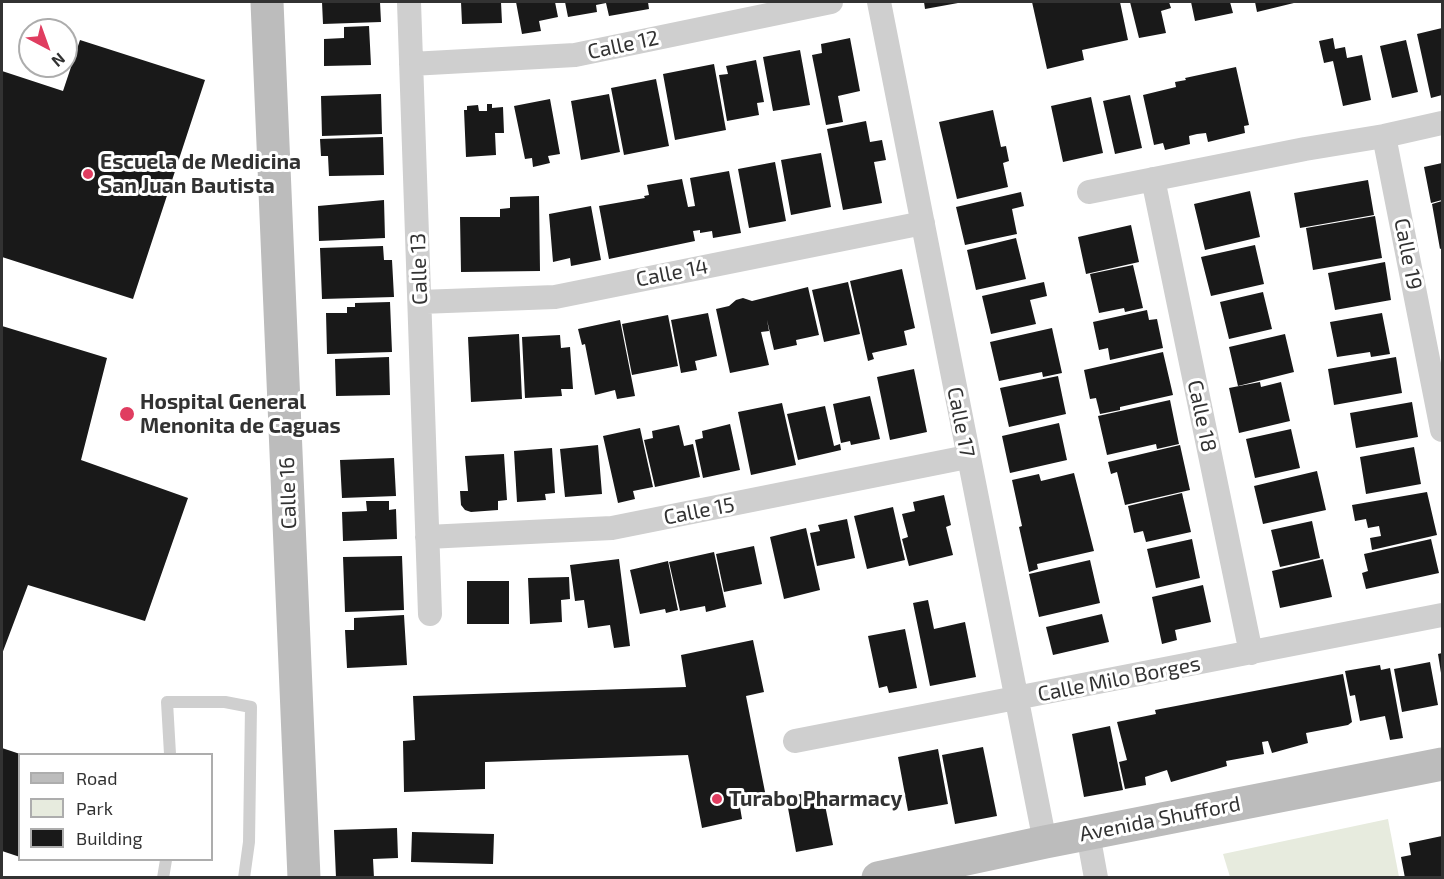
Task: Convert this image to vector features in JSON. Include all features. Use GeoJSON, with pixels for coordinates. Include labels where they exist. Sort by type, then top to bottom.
{"type":"FeatureCollection","features":[{"type":"Feature","properties":{"kind":"street","name":"Calle 16"},"geometry":{"type":"LineString","coordinates":[[267,2],[304,878]]}},
{"type":"Feature","properties":{"kind":"street","name":"Calle 13"},"geometry":{"type":"LineString","coordinates":[[409,2],[430,614]]}},
{"type":"Feature","properties":{"kind":"street","name":"Calle 12"},"geometry":{"type":"LineString","coordinates":[[411,64],[575,56],[831,2]]}},
{"type":"Feature","properties":{"kind":"street","name":"Calle 17"},"geometry":{"type":"LineString","coordinates":[[879,2],[967,457],[1045,842]]}},
{"type":"Feature","properties":{"kind":"street"},"geometry":{"type":"LineString","coordinates":[[1089,192],[1443,123]]}},
{"type":"Feature","properties":{"kind":"street","name":"Calle 19"},"geometry":{"type":"LineString","coordinates":[[1384,136],[1443,430]]}},
{"type":"Feature","properties":{"kind":"street","name":"Calle 18"},"geometry":{"type":"LineString","coordinates":[[1153,179],[1251,654]]}},
{"type":"Feature","properties":{"kind":"street","name":"Calle 14"},"geometry":{"type":"LineString","coordinates":[[420,302],[555,297],[923,223]]}},
{"type":"Feature","properties":{"kind":"street","name":"Calle 15"},"geometry":{"type":"LineString","coordinates":[[427,537],[612,528],[967,457]]}},
{"type":"Feature","properties":{"kind":"street","name":"Calle Milo Borges"},"geometry":{"type":"LineString","coordinates":[[795,741],[1443,615]]}},
{"type":"Feature","properties":{"kind":"street","name":"Avenida Shufford"},"geometry":{"type":"LineString","coordinates":[[878,878],[1045,842],[1443,764]]}},
{"type":"Feature","properties":{"kind":"street"},"geometry":{"type":"LineString","coordinates":[[1088,834],[1096,878]]}},
{"type":"Feature","properties":{"kind":"lane"},"geometry":{"type":"LineString","coordinates":[[170,753],[167,702],[225,702],[251,707],[249,843],[244,878]]}},
{"type":"Feature","properties":{"kind":"lane"},"geometry":{"type":"LineString","coordinates":[[163,878],[166,861]]}},
{"type":"Feature","properties":{"kind":"green space"},"geometry":{"type":"Polygon","coordinates":[[[1388,819],[1399,877],[1230,877],[1223,854],[1388,819]]]}},
{"type":"Feature","properties":{"kind":"building"},"geometry":{"type":"Polygon","coordinates":[[[322,2],[380,2],[381,22],[323,24],[322,2]]]}},
{"type":"Feature","properties":{"kind":"building"},"geometry":{"type":"Polygon","coordinates":[[[461,2],[501,2],[502,23],[462,24],[461,2]]]}},
{"type":"Feature","properties":{"kind":"building"},"geometry":{"type":"Polygon","coordinates":[[[516,2],[555,2],[558,17],[539,21],[541,31],[522,34],[516,2]]]}},
{"type":"Feature","properties":{"kind":"building"},"geometry":{"type":"Polygon","coordinates":[[[565,2],[648,2],[649,9],[609,16],[606,3],[596,5],[597,12],[568,17],[565,2]]]}},
{"type":"Feature","properties":{"kind":"building"},"geometry":{"type":"Polygon","coordinates":[[[924,2],[958,2],[958,3],[925,9],[924,2]]]}},
{"type":"Feature","properties":{"kind":"building"},"geometry":{"type":"Polygon","coordinates":[[[1032,2],[1120,2],[1128,40],[1082,50],[1084,60],[1047,69],[1032,2]]]}},
{"type":"Feature","properties":{"kind":"building"},"geometry":{"type":"Polygon","coordinates":[[[1130,2],[1169,2],[1171,8],[1161,11],[1166,33],[1139,38],[1130,2]]]}},
{"type":"Feature","properties":{"kind":"building"},"geometry":{"type":"Polygon","coordinates":[[[1191,2],[1230,2],[1233,13],[1195,21],[1191,2]]]}},
{"type":"Feature","properties":{"kind":"building"},"geometry":{"type":"Polygon","coordinates":[[[1255,2],[1298,2],[1257,12],[1255,2]]]}},
{"type":"Feature","properties":{"kind":"building"},"geometry":{"type":"Polygon","coordinates":[[[369,26],[371,65],[324,66],[324,39],[344,38],[344,27],[369,26]]]}},
{"type":"Feature","properties":{"kind":"building"},"geometry":{"type":"Polygon","coordinates":[[[1442,28],[1442,95],[1431,98],[1417,34],[1442,28]]]}},
{"type":"Feature","properties":{"kind":"building"},"geometry":{"type":"Polygon","coordinates":[[[850,38],[860,91],[838,96],[843,122],[826,125],[812,55],[822,53],[821,44],[850,38]]]}},
{"type":"Feature","properties":{"kind":"building"},"geometry":{"type":"Polygon","coordinates":[[[1333,38],[1335,49],[1345,47],[1347,58],[1362,55],[1371,100],[1343,106],[1333,61],[1324,63],[1319,41],[1333,38]]]}},
{"type":"Feature","properties":{"kind":"building","name":"Escuela de Medicina San Juan Bautista"},"geometry":{"type":"Polygon","coordinates":[[[80,40],[205,80],[133,299],[2,257],[2,71],[63,91],[67,78],[78,78],[80,40]]]}},
{"type":"Feature","properties":{"kind":"building"},"geometry":{"type":"Polygon","coordinates":[[[1406,40],[1418,92],[1392,98],[1380,46],[1406,40]]]}},
{"type":"Feature","properties":{"kind":"building"},"geometry":{"type":"Polygon","coordinates":[[[800,50],[810,105],[773,111],[763,57],[800,50]]]}},
{"type":"Feature","properties":{"kind":"building"},"geometry":{"type":"Polygon","coordinates":[[[756,60],[764,102],[757,103],[759,115],[727,121],[719,75],[728,74],[726,66],[756,60]]]}},
{"type":"Feature","properties":{"kind":"building"},"geometry":{"type":"Polygon","coordinates":[[[714,64],[726,130],[675,140],[663,74],[714,64]]]}},
{"type":"Feature","properties":{"kind":"building"},"geometry":{"type":"Polygon","coordinates":[[[1236,67],[1249,125],[1244,126],[1245,133],[1208,142],[1206,133],[1197,134],[1189,136],[1190,144],[1165,150],[1163,143],[1154,145],[1143,95],[1176,87],[1175,82],[1186,80],[1185,78],[1236,67]]]}},
{"type":"Feature","properties":{"kind":"building"},"geometry":{"type":"Polygon","coordinates":[[[656,79],[669,146],[624,155],[611,88],[656,79]]]}},
{"type":"Feature","properties":{"kind":"building"},"geometry":{"type":"Polygon","coordinates":[[[381,94],[382,134],[322,136],[321,96],[381,94]]]}},
{"type":"Feature","properties":{"kind":"building"},"geometry":{"type":"Polygon","coordinates":[[[609,94],[620,152],[581,160],[571,101],[609,94]]]}},
{"type":"Feature","properties":{"kind":"building"},"geometry":{"type":"Polygon","coordinates":[[[1130,95],[1142,148],[1115,154],[1103,101],[1130,95]]]}},
{"type":"Feature","properties":{"kind":"building"},"geometry":{"type":"Polygon","coordinates":[[[1091,97],[1103,153],[1063,162],[1051,106],[1091,97]]]}},
{"type":"Feature","properties":{"kind":"building"},"geometry":{"type":"Polygon","coordinates":[[[550,99],[560,154],[548,156],[550,163],[533,167],[532,158],[525,159],[514,106],[550,99]]]}},
{"type":"Feature","properties":{"kind":"building"},"geometry":{"type":"Polygon","coordinates":[[[487,104],[492,104],[492,108],[503,107],[504,133],[495,133],[496,155],[466,157],[464,110],[467,110],[467,106],[478,105],[479,111],[487,111],[487,104]]]}},
{"type":"Feature","properties":{"kind":"building"},"geometry":{"type":"Polygon","coordinates":[[[993,110],[1001,147],[1006,146],[1009,161],[1003,163],[1008,187],[957,199],[939,122],[993,110]]]}},
{"type":"Feature","properties":{"kind":"building"},"geometry":{"type":"Polygon","coordinates":[[[866,121],[870,142],[882,140],[886,160],[874,162],[882,203],[843,210],[827,129],[866,121]]]}},
{"type":"Feature","properties":{"kind":"building"},"geometry":{"type":"Polygon","coordinates":[[[383,137],[384,175],[329,176],[328,156],[321,156],[320,139],[383,137]]]}},
{"type":"Feature","properties":{"kind":"building"},"geometry":{"type":"Polygon","coordinates":[[[821,153],[831,207],[791,215],[781,160],[821,153]]]}},
{"type":"Feature","properties":{"kind":"building"},"geometry":{"type":"Polygon","coordinates":[[[775,162],[786,221],[749,228],[738,169],[775,162]]]}},
{"type":"Feature","properties":{"kind":"building"},"geometry":{"type":"Polygon","coordinates":[[[1442,163],[1442,200],[1431,203],[1424,167],[1442,163]]]}},
{"type":"Feature","properties":{"kind":"building"},"geometry":{"type":"Polygon","coordinates":[[[729,171],[741,233],[713,238],[712,231],[700,233],[700,230],[693,231],[695,241],[609,259],[599,206],[645,198],[644,196],[649,195],[647,185],[682,179],[688,207],[695,206],[690,178],[729,171]]]}},
{"type":"Feature","properties":{"kind":"building"},"geometry":{"type":"Polygon","coordinates":[[[1368,180],[1374,215],[1300,228],[1294,193],[1368,180]]]}},
{"type":"Feature","properties":{"kind":"building"},"geometry":{"type":"Polygon","coordinates":[[[1250,191],[1260,237],[1205,250],[1194,204],[1250,191]]]}},
{"type":"Feature","properties":{"kind":"building"},"geometry":{"type":"Polygon","coordinates":[[[1021,192],[1024,206],[1012,209],[1017,234],[965,245],[956,207],[1021,192]]]}},
{"type":"Feature","properties":{"kind":"building"},"geometry":{"type":"Polygon","coordinates":[[[539,196],[540,271],[461,272],[460,217],[500,217],[500,209],[510,208],[510,197],[539,196]]]}},
{"type":"Feature","properties":{"kind":"building"},"geometry":{"type":"Polygon","coordinates":[[[384,200],[385,238],[319,241],[318,206],[384,200]]]}},
{"type":"Feature","properties":{"kind":"building"},"geometry":{"type":"Polygon","coordinates":[[[1442,201],[1442,248],[1440,249],[1432,204],[1442,201]]]}},
{"type":"Feature","properties":{"kind":"building"},"geometry":{"type":"Polygon","coordinates":[[[591,206],[601,260],[571,266],[570,258],[553,262],[549,214],[591,206]]]}},
{"type":"Feature","properties":{"kind":"building"},"geometry":{"type":"Polygon","coordinates":[[[1375,216],[1382,258],[1313,270],[1306,228],[1375,216]]]}},
{"type":"Feature","properties":{"kind":"building"},"geometry":{"type":"Polygon","coordinates":[[[1131,225],[1139,262],[1086,274],[1078,237],[1131,225]]]}},
{"type":"Feature","properties":{"kind":"building"},"geometry":{"type":"Polygon","coordinates":[[[1016,238],[1026,279],[976,290],[967,250],[1016,238]]]}},
{"type":"Feature","properties":{"kind":"building"},"geometry":{"type":"Polygon","coordinates":[[[1255,245],[1264,284],[1211,296],[1201,257],[1255,245]]]}},
{"type":"Feature","properties":{"kind":"building"},"geometry":{"type":"Polygon","coordinates":[[[383,246],[384,260],[392,260],[394,297],[322,299],[320,248],[383,246]]]}},
{"type":"Feature","properties":{"kind":"building"},"geometry":{"type":"Polygon","coordinates":[[[1385,262],[1391,300],[1335,310],[1328,273],[1385,262]]]}},
{"type":"Feature","properties":{"kind":"building"},"geometry":{"type":"Polygon","coordinates":[[[1133,265],[1143,308],[1125,312],[1124,308],[1099,313],[1090,274],[1133,265]]]}},
{"type":"Feature","properties":{"kind":"building"},"geometry":{"type":"Polygon","coordinates":[[[902,269],[915,328],[904,331],[907,345],[872,353],[874,359],[868,361],[850,281],[902,269]]]}},
{"type":"Feature","properties":{"kind":"building"},"geometry":{"type":"Polygon","coordinates":[[[848,282],[860,334],[824,342],[812,290],[848,282]]]}},
{"type":"Feature","properties":{"kind":"building"},"geometry":{"type":"Polygon","coordinates":[[[1044,282],[1047,296],[1030,300],[1036,324],[991,334],[982,296],[1044,282]]]}},
{"type":"Feature","properties":{"kind":"building"},"geometry":{"type":"Polygon","coordinates":[[[808,287],[819,335],[796,340],[797,345],[774,350],[767,320],[769,331],[761,332],[769,365],[730,373],[716,309],[729,306],[743,298],[752,301],[808,287]]]}},
{"type":"Feature","properties":{"kind":"building"},"geometry":{"type":"Polygon","coordinates":[[[1263,292],[1272,329],[1229,339],[1220,302],[1263,292]]]}},
{"type":"Feature","properties":{"kind":"building"},"geometry":{"type":"Polygon","coordinates":[[[390,302],[392,352],[327,354],[326,313],[347,313],[347,307],[355,307],[355,303],[390,302]]]}},
{"type":"Feature","properties":{"kind":"building"},"geometry":{"type":"Polygon","coordinates":[[[1147,310],[1149,320],[1157,319],[1163,348],[1110,360],[1108,348],[1099,350],[1093,322],[1147,310]]]}},
{"type":"Feature","properties":{"kind":"building"},"geometry":{"type":"Polygon","coordinates":[[[708,313],[717,356],[695,361],[697,370],[681,373],[671,320],[708,313]]]}},
{"type":"Feature","properties":{"kind":"building"},"geometry":{"type":"Polygon","coordinates":[[[1382,313],[1390,354],[1371,357],[1370,352],[1337,357],[1330,322],[1382,313]]]}},
{"type":"Feature","properties":{"kind":"building"},"geometry":{"type":"Polygon","coordinates":[[[668,315],[678,366],[632,375],[622,324],[668,315]]]}},
{"type":"Feature","properties":{"kind":"building"},"geometry":{"type":"Polygon","coordinates":[[[620,320],[635,396],[617,399],[615,390],[595,395],[585,344],[582,345],[578,329],[620,320]]]}},
{"type":"Feature","properties":{"kind":"building"},"geometry":{"type":"Polygon","coordinates":[[[2,326],[107,358],[81,460],[188,498],[145,621],[28,585],[2,654],[2,326]]]}},
{"type":"Feature","properties":{"kind":"building"},"geometry":{"type":"Polygon","coordinates":[[[1052,328],[1062,373],[1043,377],[1042,372],[999,381],[990,342],[1052,328]]]}},
{"type":"Feature","properties":{"kind":"building"},"geometry":{"type":"Polygon","coordinates":[[[519,334],[522,399],[471,402],[468,337],[519,334]]]}},
{"type":"Feature","properties":{"kind":"building"},"geometry":{"type":"Polygon","coordinates":[[[1285,334],[1294,372],[1238,386],[1229,347],[1285,334]]]}},
{"type":"Feature","properties":{"kind":"building"},"geometry":{"type":"Polygon","coordinates":[[[560,335],[561,348],[570,347],[573,389],[561,389],[562,396],[525,398],[522,337],[560,335]]]}},
{"type":"Feature","properties":{"kind":"building"},"geometry":{"type":"Polygon","coordinates":[[[1163,352],[1173,395],[1100,414],[1096,398],[1090,399],[1084,370],[1163,352]]]}},
{"type":"Feature","properties":{"kind":"building"},"geometry":{"type":"Polygon","coordinates":[[[389,357],[390,395],[336,396],[335,359],[389,357]]]}},
{"type":"Feature","properties":{"kind":"building"},"geometry":{"type":"Polygon","coordinates":[[[1396,357],[1402,393],[1334,405],[1328,369],[1396,357]]]}},
{"type":"Feature","properties":{"kind":"building"},"geometry":{"type":"Polygon","coordinates":[[[914,369],[927,432],[890,440],[877,377],[914,369]]]}},
{"type":"Feature","properties":{"kind":"building"},"geometry":{"type":"Polygon","coordinates":[[[1058,376],[1066,414],[1009,427],[1000,388],[1058,376]]]}},
{"type":"Feature","properties":{"kind":"building"},"geometry":{"type":"Polygon","coordinates":[[[1260,382],[1261,387],[1281,382],[1290,421],[1239,433],[1229,388],[1260,382]]]}},
{"type":"Feature","properties":{"kind":"building"},"geometry":{"type":"Polygon","coordinates":[[[870,396],[880,439],[851,445],[850,441],[841,443],[833,404],[870,396]]]}},
{"type":"Feature","properties":{"kind":"building"},"geometry":{"type":"Polygon","coordinates":[[[1170,400],[1179,444],[1157,449],[1156,444],[1107,455],[1098,416],[1170,400]]]}},
{"type":"Feature","properties":{"kind":"building"},"geometry":{"type":"Polygon","coordinates":[[[1412,402],[1418,437],[1356,448],[1350,413],[1412,402]]]}},
{"type":"Feature","properties":{"kind":"building"},"geometry":{"type":"Polygon","coordinates":[[[782,403],[796,465],[751,475],[738,412],[782,403]]]}},
{"type":"Feature","properties":{"kind":"building"},"geometry":{"type":"Polygon","coordinates":[[[825,406],[834,446],[840,444],[841,450],[798,460],[787,414],[825,406]]]}},
{"type":"Feature","properties":{"kind":"building"},"geometry":{"type":"Polygon","coordinates":[[[1059,423],[1067,460],[1010,473],[1002,436],[1059,423]]]}},
{"type":"Feature","properties":{"kind":"building"},"geometry":{"type":"Polygon","coordinates":[[[730,424],[740,470],[703,478],[695,440],[703,438],[702,431],[730,424]]]}},
{"type":"Feature","properties":{"kind":"building"},"geometry":{"type":"Polygon","coordinates":[[[679,425],[684,446],[693,444],[700,477],[655,487],[644,440],[653,438],[652,431],[679,425]]]}},
{"type":"Feature","properties":{"kind":"building"},"geometry":{"type":"Polygon","coordinates":[[[640,428],[653,487],[633,491],[635,499],[618,503],[603,436],[640,428]]]}},
{"type":"Feature","properties":{"kind":"building"},"geometry":{"type":"Polygon","coordinates":[[[1291,429],[1300,468],[1255,478],[1246,439],[1291,429]]]}},
{"type":"Feature","properties":{"kind":"building"},"geometry":{"type":"Polygon","coordinates":[[[598,445],[602,494],[565,497],[560,449],[598,445]]]}},
{"type":"Feature","properties":{"kind":"building"},"geometry":{"type":"Polygon","coordinates":[[[1180,445],[1190,490],[1125,505],[1117,472],[1111,474],[1108,462],[1180,445]]]}},
{"type":"Feature","properties":{"kind":"building"},"geometry":{"type":"Polygon","coordinates":[[[1414,447],[1421,484],[1366,494],[1360,457],[1414,447]]]}},
{"type":"Feature","properties":{"kind":"building"},"geometry":{"type":"Polygon","coordinates":[[[552,448],[555,493],[545,494],[546,500],[517,502],[514,451],[552,448]]]}},
{"type":"Feature","properties":{"kind":"building"},"geometry":{"type":"Polygon","coordinates":[[[504,454],[507,500],[498,501],[498,510],[471,512],[465,510],[461,505],[460,491],[468,491],[465,456],[504,454]]]}},
{"type":"Feature","properties":{"kind":"building"},"geometry":{"type":"Polygon","coordinates":[[[394,458],[396,496],[342,498],[340,460],[394,458]]]}},
{"type":"Feature","properties":{"kind":"building"},"geometry":{"type":"Polygon","coordinates":[[[1317,471],[1326,510],[1263,524],[1254,486],[1317,471]]]}},
{"type":"Feature","properties":{"kind":"building"},"geometry":{"type":"Polygon","coordinates":[[[1074,473],[1094,551],[1037,564],[1038,569],[1029,572],[1012,480],[1039,474],[1041,481],[1074,473]]]}},
{"type":"Feature","properties":{"kind":"building"},"geometry":{"type":"Polygon","coordinates":[[[1427,492],[1437,535],[1372,550],[1370,538],[1381,536],[1379,526],[1368,528],[1366,519],[1355,521],[1352,505],[1427,492]]]}},
{"type":"Feature","properties":{"kind":"building"},"geometry":{"type":"Polygon","coordinates":[[[1182,493],[1191,532],[1146,542],[1143,531],[1134,533],[1128,506],[1182,493]]]}},
{"type":"Feature","properties":{"kind":"building"},"geometry":{"type":"Polygon","coordinates":[[[944,495],[951,525],[946,527],[953,555],[909,566],[902,539],[908,537],[902,514],[915,511],[913,502],[944,495]]]}},
{"type":"Feature","properties":{"kind":"building"},"geometry":{"type":"Polygon","coordinates":[[[366,501],[389,501],[389,510],[396,509],[397,539],[343,541],[342,512],[367,511],[366,501]]]}},
{"type":"Feature","properties":{"kind":"building"},"geometry":{"type":"Polygon","coordinates":[[[893,507],[905,560],[867,569],[854,516],[893,507]]]}},
{"type":"Feature","properties":{"kind":"building"},"geometry":{"type":"Polygon","coordinates":[[[847,519],[855,558],[817,566],[810,533],[820,531],[818,525],[847,519]]]}},
{"type":"Feature","properties":{"kind":"building"},"geometry":{"type":"Polygon","coordinates":[[[1312,521],[1320,558],[1280,567],[1271,530],[1312,521]]]}},
{"type":"Feature","properties":{"kind":"building"},"geometry":{"type":"Polygon","coordinates":[[[806,528],[820,590],[784,599],[770,537],[806,528]]]}},
{"type":"Feature","properties":{"kind":"building"},"geometry":{"type":"Polygon","coordinates":[[[1192,539],[1200,578],[1156,588],[1147,549],[1192,539]]]}},
{"type":"Feature","properties":{"kind":"building"},"geometry":{"type":"Polygon","coordinates":[[[1431,539],[1439,573],[1366,589],[1362,573],[1368,571],[1364,554],[1431,539]]]}},
{"type":"Feature","properties":{"kind":"building"},"geometry":{"type":"Polygon","coordinates":[[[754,546],[762,584],[724,592],[716,554],[754,546]]]}},
{"type":"Feature","properties":{"kind":"building"},"geometry":{"type":"Polygon","coordinates":[[[714,552],[726,607],[706,612],[705,606],[680,611],[669,562],[714,552]]]}},
{"type":"Feature","properties":{"kind":"building"},"geometry":{"type":"Polygon","coordinates":[[[402,556],[404,610],[345,612],[343,557],[402,556]]]}},
{"type":"Feature","properties":{"kind":"building"},"geometry":{"type":"Polygon","coordinates":[[[619,559],[630,646],[614,648],[610,625],[588,628],[584,600],[575,601],[570,565],[619,559]]]}},
{"type":"Feature","properties":{"kind":"building"},"geometry":{"type":"Polygon","coordinates":[[[1323,559],[1332,597],[1280,608],[1272,571],[1323,559]]]}},
{"type":"Feature","properties":{"kind":"building"},"geometry":{"type":"Polygon","coordinates":[[[1090,560],[1100,603],[1039,617],[1029,574],[1090,560]]]}},
{"type":"Feature","properties":{"kind":"building"},"geometry":{"type":"Polygon","coordinates":[[[668,561],[678,610],[666,613],[665,609],[640,614],[630,570],[668,561]]]}},
{"type":"Feature","properties":{"kind":"building"},"geometry":{"type":"Polygon","coordinates":[[[569,577],[570,599],[561,600],[562,622],[530,624],[528,578],[569,577]]]}},
{"type":"Feature","properties":{"kind":"building"},"geometry":{"type":"Polygon","coordinates":[[[467,581],[509,581],[509,624],[467,624],[467,581]]]}},
{"type":"Feature","properties":{"kind":"building"},"geometry":{"type":"Polygon","coordinates":[[[1203,585],[1211,622],[1175,630],[1177,640],[1162,644],[1152,597],[1203,585]]]}},
{"type":"Feature","properties":{"kind":"building"},"geometry":{"type":"Polygon","coordinates":[[[928,600],[934,629],[965,622],[976,677],[930,686],[913,603],[928,600]]]}},
{"type":"Feature","properties":{"kind":"building"},"geometry":{"type":"Polygon","coordinates":[[[1102,614],[1109,642],[1053,655],[1046,627],[1102,614]]]}},
{"type":"Feature","properties":{"kind":"building"},"geometry":{"type":"Polygon","coordinates":[[[404,615],[407,665],[347,668],[345,630],[354,630],[354,618],[404,615]]]}},
{"type":"Feature","properties":{"kind":"building"},"geometry":{"type":"Polygon","coordinates":[[[905,629],[917,688],[889,693],[887,686],[879,688],[868,636],[905,629]]]}},
{"type":"Feature","properties":{"kind":"building"},"geometry":{"type":"Polygon","coordinates":[[[753,640],[764,692],[746,696],[767,802],[740,807],[742,819],[702,828],[688,755],[485,762],[485,789],[404,792],[403,741],[415,740],[413,696],[686,687],[681,655],[753,640]]]}},
{"type":"Feature","properties":{"kind":"building"},"geometry":{"type":"Polygon","coordinates":[[[1442,653],[1442,673],[1441,673],[1438,654],[1442,653]]]}},
{"type":"Feature","properties":{"kind":"building"},"geometry":{"type":"Polygon","coordinates":[[[1430,662],[1438,705],[1402,712],[1394,669],[1430,662]]]}},
{"type":"Feature","properties":{"kind":"building"},"geometry":{"type":"Polygon","coordinates":[[[1380,665],[1381,670],[1390,668],[1403,738],[1390,740],[1385,716],[1360,721],[1355,695],[1350,696],[1345,671],[1380,665]]]}},
{"type":"Feature","properties":{"kind":"building"},"geometry":{"type":"Polygon","coordinates":[[[1343,674],[1352,722],[1348,725],[1306,733],[1308,743],[1272,753],[1268,741],[1262,742],[1264,754],[1226,761],[1227,766],[1171,782],[1167,770],[1145,777],[1146,785],[1125,789],[1119,762],[1127,760],[1117,722],[1156,714],[1155,710],[1343,674]]]}},
{"type":"Feature","properties":{"kind":"building"},"geometry":{"type":"Polygon","coordinates":[[[1110,726],[1123,790],[1084,797],[1072,734],[1110,726]]]}},
{"type":"Feature","properties":{"kind":"building"},"geometry":{"type":"Polygon","coordinates":[[[983,747],[997,816],[955,824],[942,755],[983,747]]]}},
{"type":"Feature","properties":{"kind":"building"},"geometry":{"type":"Polygon","coordinates":[[[2,748],[18,753],[18,856],[2,851],[2,748]]]}},
{"type":"Feature","properties":{"kind":"building"},"geometry":{"type":"Polygon","coordinates":[[[938,749],[948,804],[908,811],[898,757],[938,749]]]}},
{"type":"Feature","properties":{"kind":"building"},"geometry":{"type":"Polygon","coordinates":[[[822,790],[833,845],[796,852],[786,797],[822,790]]]}},
{"type":"Feature","properties":{"kind":"building"},"geometry":{"type":"Polygon","coordinates":[[[397,828],[398,858],[373,859],[374,878],[336,878],[334,830],[397,828]]]}},
{"type":"Feature","properties":{"kind":"building"},"geometry":{"type":"Polygon","coordinates":[[[412,832],[494,834],[493,864],[411,862],[412,832]]]}},
{"type":"Feature","properties":{"kind":"building"},"geometry":{"type":"Polygon","coordinates":[[[1442,836],[1442,878],[1405,878],[1401,857],[1411,855],[1409,843],[1442,836]]]}},
{"type":"Feature","properties":{"kind":"place","name":"Escuela de Medicina San Juan Bautista"},"geometry":{"type":"Point","coordinates":[88,174]}},
{"type":"Feature","properties":{"kind":"place","name":"Hospital General Menonita de Caguas"},"geometry":{"type":"Point","coordinates":[127,414]}},
{"type":"Feature","properties":{"kind":"place","name":"Turabo Pharmacy"},"geometry":{"type":"Point","coordinates":[717,799]}}]}
